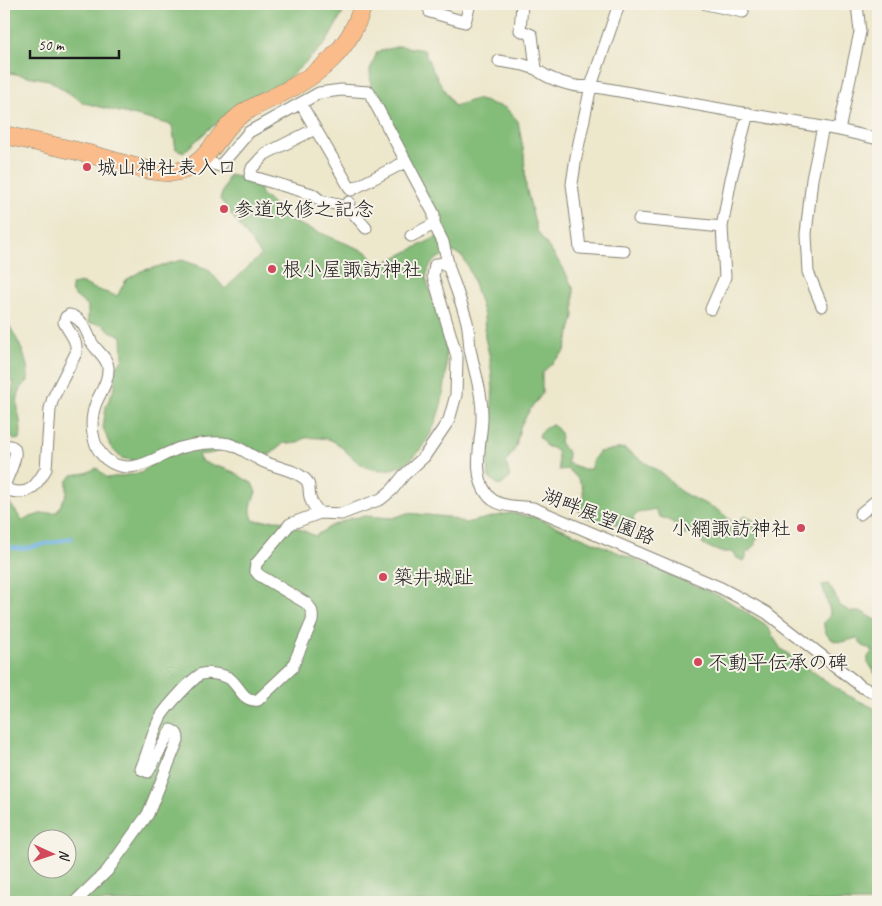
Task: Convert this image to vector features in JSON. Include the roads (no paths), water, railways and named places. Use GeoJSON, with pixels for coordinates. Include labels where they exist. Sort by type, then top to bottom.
{"type":"FeatureCollection","features":[{"type":"Feature","properties":{"kind":"main road"},"geometry":{"type":"LineString","coordinates":[[4,136],[62,147],[162,172],[182,170],[201,160],[239,116],[307,80],[325,66],[356,25],[363,4]]}},
{"type":"Feature","properties":{"kind":"street"},"geometry":{"type":"LineString","coordinates":[[430,4],[430,12],[465,22],[470,4]]}},
{"type":"Feature","properties":{"kind":"street"},"geometry":{"type":"LineString","coordinates":[[522,4],[520,30],[532,35],[536,69]]}},
{"type":"Feature","properties":{"kind":"street"},"geometry":{"type":"LineString","coordinates":[[620,4],[591,86],[572,184],[580,248],[624,250]]}},
{"type":"Feature","properties":{"kind":"street"},"geometry":{"type":"LineString","coordinates":[[706,4],[743,12]]}},
{"type":"Feature","properties":{"kind":"street"},"geometry":{"type":"LineString","coordinates":[[839,130],[860,32],[857,4]]}},
{"type":"Feature","properties":{"kind":"street"},"geometry":{"type":"LineString","coordinates":[[499,61],[524,65],[536,69],[542,75],[581,88],[591,86],[839,130],[878,139]]}},
{"type":"Feature","properties":{"kind":"street"},"geometry":{"type":"LineString","coordinates":[[75,902],[107,871],[148,814],[178,740],[176,732],[171,730],[148,772],[141,769],[160,717],[193,678],[203,673],[223,675],[231,680],[246,698],[252,701],[258,700],[300,664],[312,621],[313,614],[311,608],[306,603],[259,575],[255,570],[256,564],[290,524],[320,513],[341,514],[381,500],[424,457],[448,420],[456,395],[457,356],[433,276],[435,265],[440,263],[449,265],[443,242],[434,224],[434,214],[368,92],[331,91],[319,93],[248,132],[220,166],[201,160]]}},
{"type":"Feature","properties":{"kind":"street"},"geometry":{"type":"LineString","coordinates":[[300,104],[351,190],[348,207]]}},
{"type":"Feature","properties":{"kind":"street"},"geometry":{"type":"LineString","coordinates":[[711,308],[725,277],[722,227],[730,179],[748,114]]}},
{"type":"Feature","properties":{"kind":"street"},"geometry":{"type":"LineString","coordinates":[[315,128],[265,154],[252,168],[250,176],[312,194],[321,200],[348,207],[366,228]]}},
{"type":"Feature","properties":{"kind":"street"},"geometry":{"type":"LineString","coordinates":[[822,306],[808,272],[806,234],[812,179],[823,128]]}},
{"type":"Feature","properties":{"kind":"street"},"geometry":{"type":"LineString","coordinates":[[351,190],[405,162]]}},
{"type":"Feature","properties":{"kind":"street"},"geometry":{"type":"LineString","coordinates":[[639,219],[722,227]]}},
{"type":"Feature","properties":{"kind":"street"},"geometry":{"type":"LineString","coordinates":[[411,236],[434,224]]}},
{"type":"Feature","properties":{"kind":"street","name":"湖畔展望園路"},"geometry":{"type":"LineString","coordinates":[[449,265],[468,324],[470,349],[481,395],[482,419],[479,472],[482,487],[488,497],[495,502],[506,505],[533,508],[722,588],[767,613],[862,687],[878,694]]}},
{"type":"Feature","properties":{"kind":"street"},"geometry":{"type":"LineString","coordinates":[[4,446],[13,447],[16,456],[5,484],[8,490],[16,493],[30,490],[46,469],[50,408],[53,398],[76,353],[76,342],[64,322],[66,316],[75,316],[81,321],[92,343],[104,356],[108,364],[108,375],[93,411],[95,442],[107,460],[117,465],[136,467],[181,448],[204,444],[230,444],[251,456],[303,478],[310,486],[311,502],[320,513]]}},
{"type":"Feature","properties":{"kind":"street"},"geometry":{"type":"LineString","coordinates":[[860,514],[878,499]]}},
{"type":"Feature","properties":{"kind":"waterway"},"geometry":{"type":"LineString","coordinates":[[4,547],[23,549],[72,538]]}},
{"type":"Feature","properties":{"kind":"place","name":"城山神社表入口"},"geometry":{"type":"Point","coordinates":[87,167]}},
{"type":"Feature","properties":{"kind":"place","name":"参道改修之記念"},"geometry":{"type":"Point","coordinates":[224,209]}},
{"type":"Feature","properties":{"kind":"place","name":"根小屋諏訪神社"},"geometry":{"type":"Point","coordinates":[272,269]}},
{"type":"Feature","properties":{"kind":"place","name":"小網諏訪神社"},"geometry":{"type":"Point","coordinates":[801,528]}},
{"type":"Feature","properties":{"kind":"place","name":"築井城趾"},"geometry":{"type":"Point","coordinates":[383,577]}},
{"type":"Feature","properties":{"kind":"place","name":"不動平伝承の碑"},"geometry":{"type":"Point","coordinates":[698,662]}}]}
